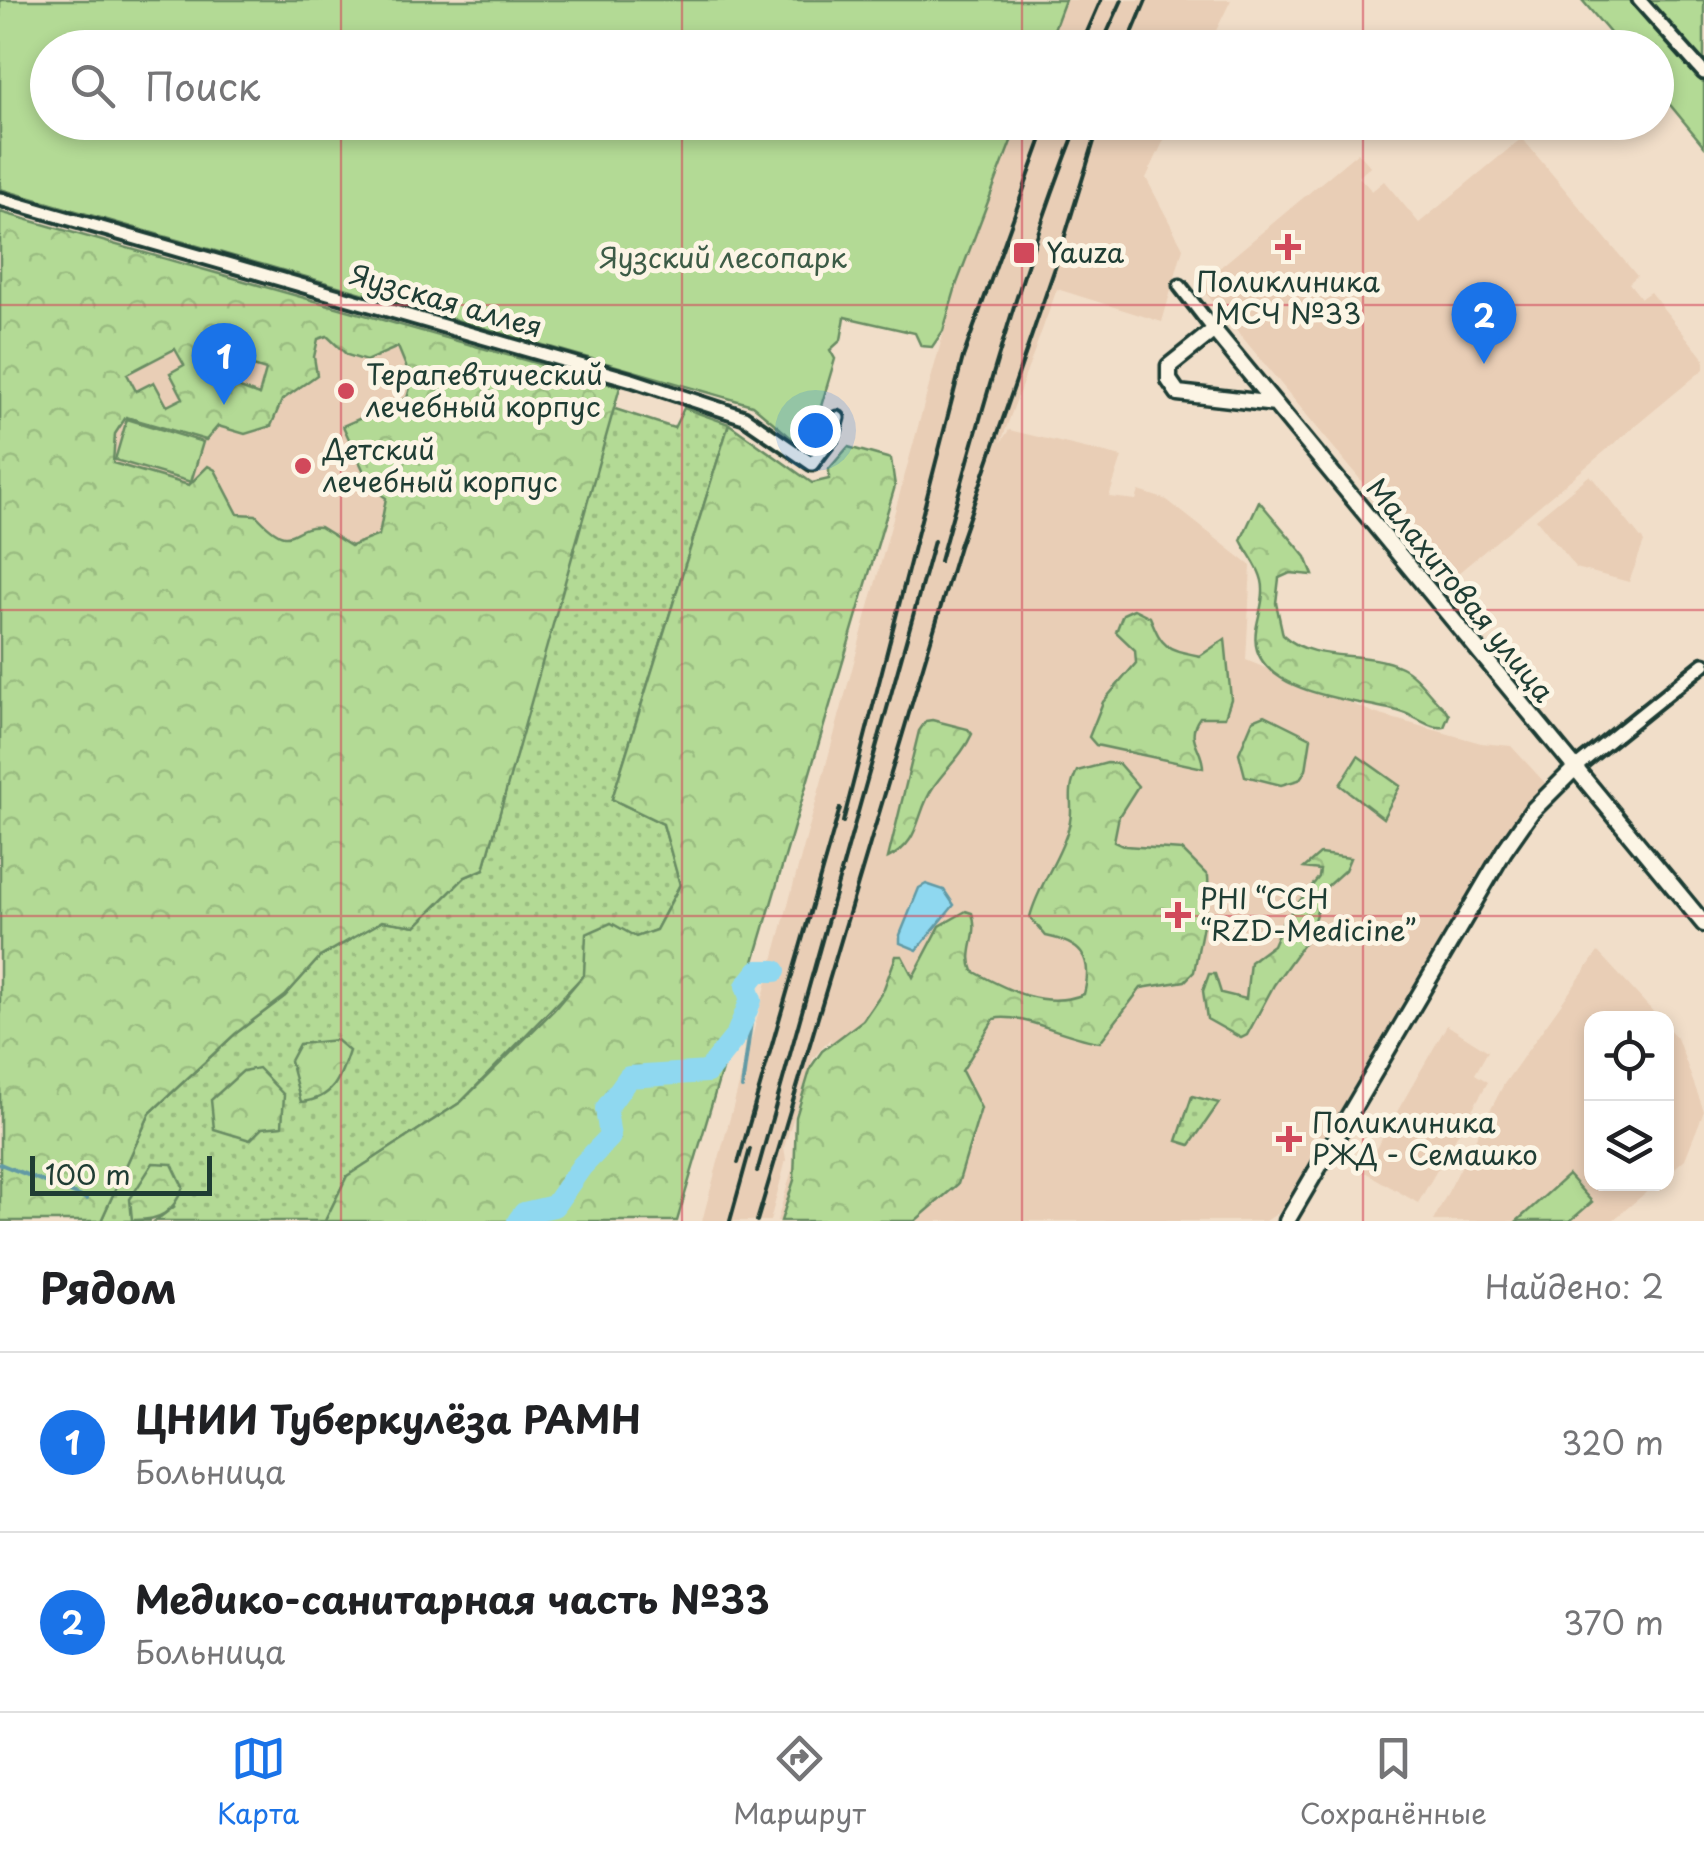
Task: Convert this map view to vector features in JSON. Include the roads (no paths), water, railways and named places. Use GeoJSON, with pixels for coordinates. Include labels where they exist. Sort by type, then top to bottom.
{"type":"FeatureCollection","features":[{"type":"Feature","properties":{"kind":"street"},"geometry":{"type":"LineString","coordinates":[[1639,0],[1666,30]]}},
{"type":"Feature","properties":{"kind":"street"},"geometry":{"type":"LineString","coordinates":[[1674,39],[1704,73]]}},
{"type":"Feature","properties":{"kind":"street","name":"Яузская аллея"},"geometry":{"type":"LineString","coordinates":[[0,199],[632,380],[744,417],[807,462],[818,461],[838,418]]}},
{"type":"Feature","properties":{"kind":"street","name":"Малахитовая улица"},"geometry":{"type":"LineString","coordinates":[[1180,286],[1704,924]]}},
{"type":"Feature","properties":{"kind":"street"},"geometry":{"type":"LineString","coordinates":[[1214,330],[1169,366],[1169,380],[1178,393],[1274,404]]}},
{"type":"Feature","properties":{"kind":"street"},"geometry":{"type":"LineString","coordinates":[[1287,1221],[1504,852],[1532,812],[1575,768],[1704,664]]}},
{"type":"Feature","properties":{"kind":"water"},"geometry":{"type":"Polygon","coordinates":[[[926,884],[944,890],[954,905],[917,950],[900,943],[900,935],[919,888],[926,884]]]}},
{"type":"Feature","properties":{"kind":"waterway"},"geometry":{"type":"LineString","coordinates":[[742,1088],[758,971]]}},
{"type":"Feature","properties":{"kind":"waterway"},"geometry":{"type":"LineString","coordinates":[[518,1221],[524,1213],[554,1206],[582,1166],[610,1137],[606,1109],[629,1077],[707,1072],[736,1036],[751,1000],[746,986],[758,971],[775,971]]}},
{"type":"Feature","properties":{"kind":"waterway"},"geometry":{"type":"LineString","coordinates":[[0,1164],[87,1199]]}},
{"type":"Feature","properties":{"kind":"railway"},"geometry":{"type":"LineString","coordinates":[[1088,30],[1101,0]]}},
{"type":"Feature","properties":{"kind":"railway"},"geometry":{"type":"LineString","coordinates":[[1108,30],[1122,0]]}},
{"type":"Feature","properties":{"kind":"railway"},"geometry":{"type":"LineString","coordinates":[[1134,30],[1146,0]]}},
{"type":"Feature","properties":{"kind":"railway"},"geometry":{"type":"LineString","coordinates":[[843,822],[963,357],[1041,140]]}},
{"type":"Feature","properties":{"kind":"railway"},"geometry":{"type":"LineString","coordinates":[[940,561],[1021,285],[1072,140]]}},
{"type":"Feature","properties":{"kind":"railway"},"geometry":{"type":"LineString","coordinates":[[757,1221],[959,546],[1056,265],[1094,140]]}},
{"type":"Feature","properties":{"kind":"railway"},"geometry":{"type":"LineString","coordinates":[[757,1172],[934,541]]}},
{"type":"Feature","properties":{"kind":"railway"},"geometry":{"type":"LineString","coordinates":[[738,1163],[840,808]]}},
{"type":"Feature","properties":{"kind":"railway"},"geometry":{"type":"LineString","coordinates":[[730,1221],[750,1149]]}},
{"type":"Feature","properties":{"kind":"place","name":"Поликлиника МСЧ №33"},"geometry":{"type":"Point","coordinates":[1288,247]}},
{"type":"Feature","properties":{"kind":"place","name":"Yauza"},"geometry":{"type":"Point","coordinates":[1024,253]}},
{"type":"Feature","properties":{"kind":"place","name":"Медико-санитарная часть №33"},"geometry":{"type":"Point","coordinates":[1484,364]}},
{"type":"Feature","properties":{"kind":"place","name":"Терапевтический лечебный корпус"},"geometry":{"type":"Point","coordinates":[346,391]}},
{"type":"Feature","properties":{"kind":"place","name":"ЦНИИ Туберкулёза РАМН"},"geometry":{"type":"Point","coordinates":[224,405]}},
{"type":"Feature","properties":{"kind":"place","name":"Детский лечебный корпус"},"geometry":{"type":"Point","coordinates":[303,466]}},
{"type":"Feature","properties":{"kind":"place","name":"PHI “CCH “RZD-Medicine”"},"geometry":{"type":"Point","coordinates":[1178,915]}},
{"type":"Feature","properties":{"kind":"place","name":"Поликлиника РЖД - Семашко"},"geometry":{"type":"Point","coordinates":[1289,1139]}},
{"type":"Feature","properties":{"kind":"park label","name":"Яузский лесопарк"},"geometry":{"type":"Point","coordinates":[723,258]}}]}
